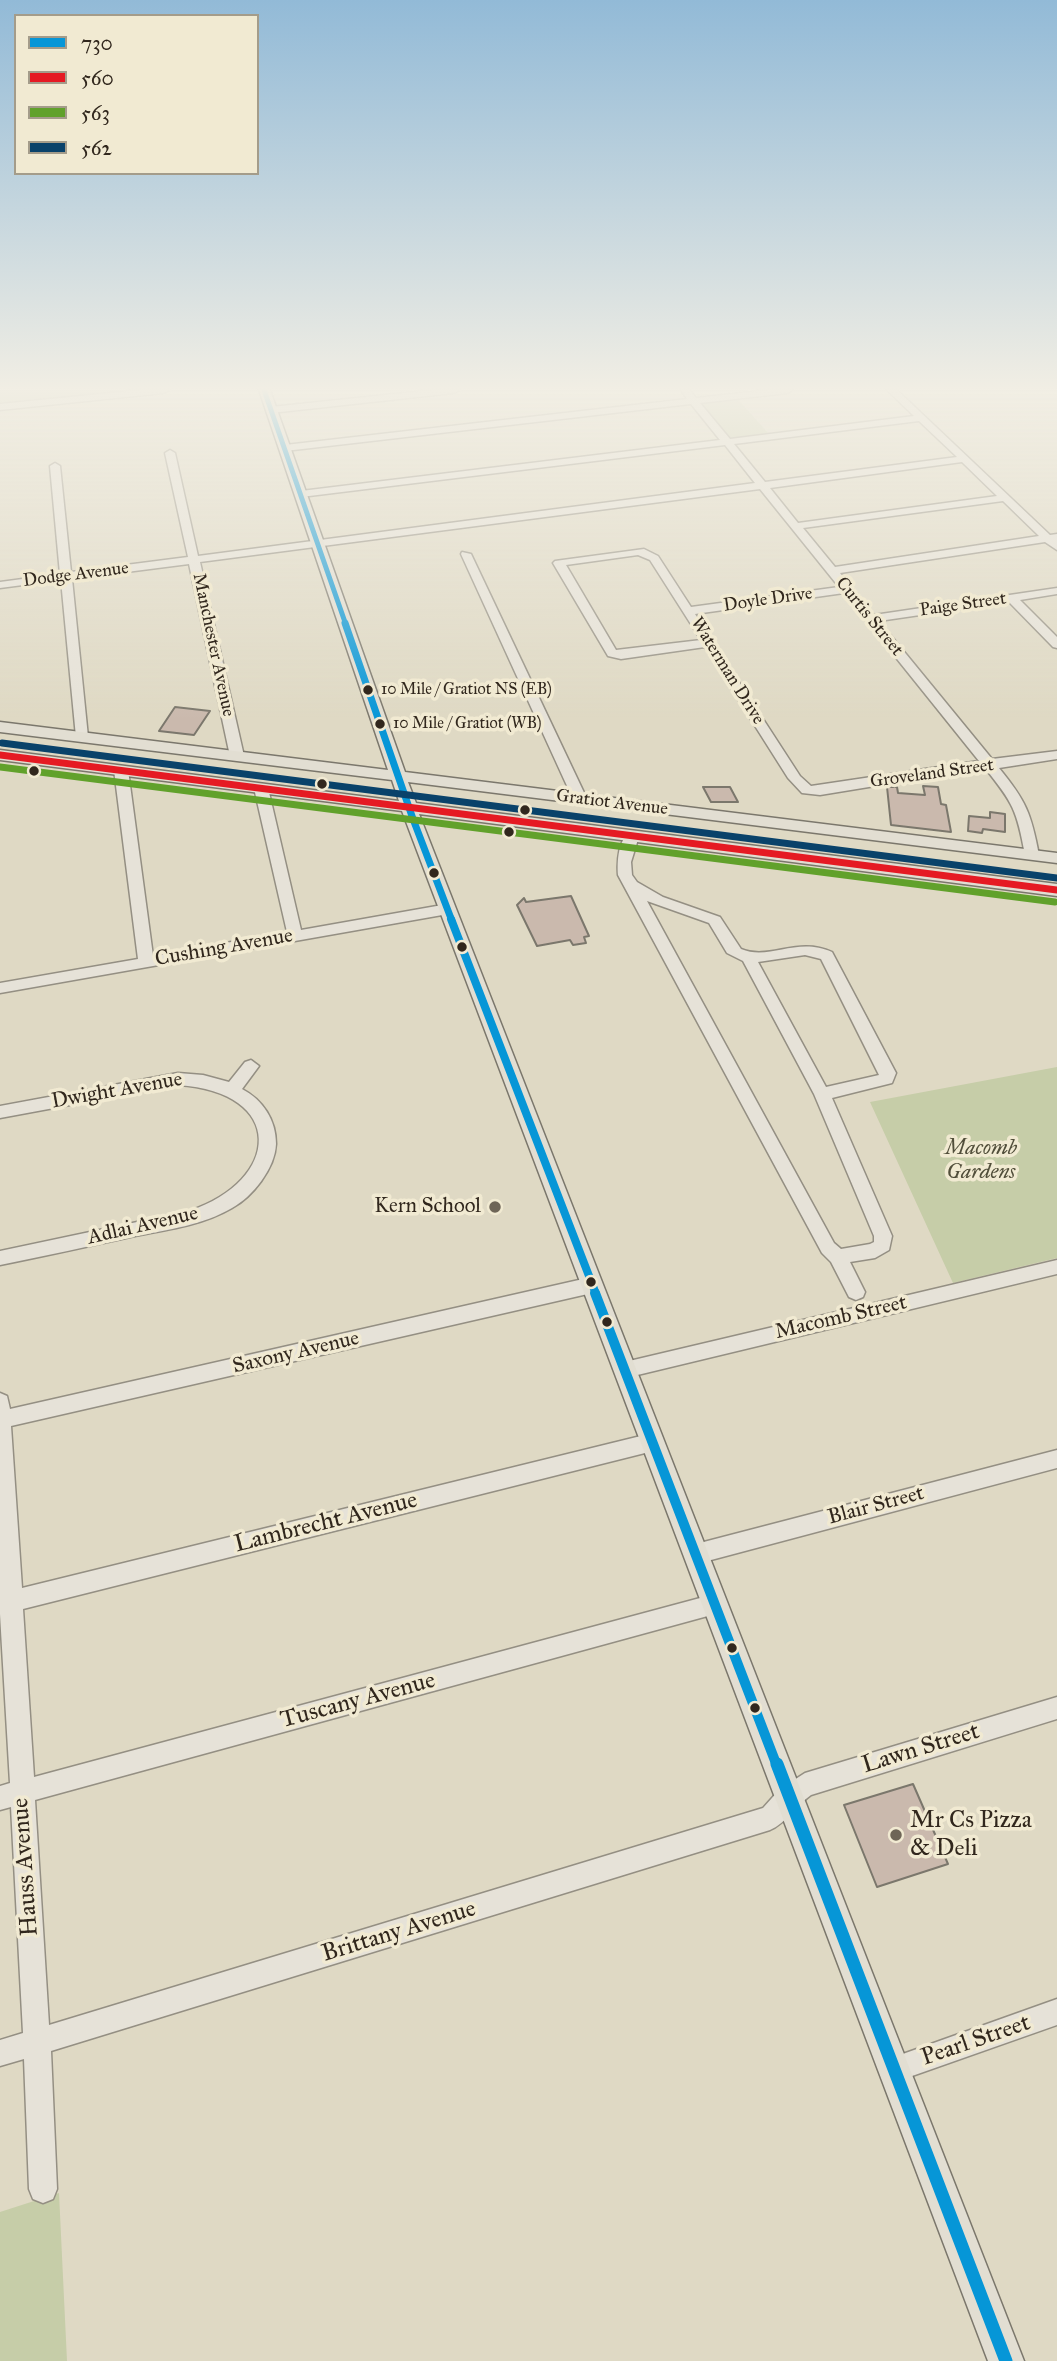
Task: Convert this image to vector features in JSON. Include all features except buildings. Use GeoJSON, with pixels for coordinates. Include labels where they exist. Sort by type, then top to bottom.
{"type":"FeatureCollection","features":[{"type":"Feature","properties":{"kind":"main road"},"geometry":{"type":"LineString","coordinates":[[302,500],[420,838],[1006,2361]]}},
{"type":"Feature","properties":{"kind":"main road","name":"Gratiot Avenue"},"geometry":{"type":"LineString","coordinates":[[0,727],[1057,858]]}},
{"type":"Feature","properties":{"kind":"main road"},"geometry":{"type":"LineString","coordinates":[[74,764],[104,752],[106,740]]}},
{"type":"Feature","properties":{"kind":"main road"},"geometry":{"type":"LineString","coordinates":[[335,797],[357,787],[359,779],[356,771],[379,757],[387,741]]}},
{"type":"Feature","properties":{"kind":"main road"},"geometry":{"type":"LineString","coordinates":[[150,774],[150,766],[155,760],[181,749]]}},
{"type":"Feature","properties":{"kind":"main road","name":"Gratiot Avenue"},"geometry":{"type":"LineString","coordinates":[[0,755],[1057,890]]}},
{"type":"Feature","properties":{"kind":"main road"},"geometry":{"type":"LineString","coordinates":[[420,838],[433,822],[459,813],[461,798],[467,792],[481,787]]}},
{"type":"Feature","properties":{"kind":"main road"},"geometry":{"type":"LineString","coordinates":[[655,839],[680,827],[681,819],[677,811]]}},
{"type":"Feature","properties":{"kind":"main road"},"geometry":{"type":"LineString","coordinates":[[812,859],[808,845],[814,838],[834,830]]}},
{"type":"Feature","properties":{"kind":"street"},"geometry":{"type":"LineString","coordinates":[[58,500],[82,737]]}},
{"type":"Feature","properties":{"kind":"street","name":"Manchester Avenue"},"geometry":{"type":"LineString","coordinates":[[181,500],[237,756]]}},
{"type":"Feature","properties":{"kind":"street","name":"Dodge Avenue"},"geometry":{"type":"LineString","coordinates":[[0,585],[653,500]]}},
{"type":"Feature","properties":{"kind":"street","name":"Curtis Street"},"geometry":{"type":"LineString","coordinates":[[775,500],[1021,806],[1032,855]]}},
{"type":"Feature","properties":{"kind":"street"},"geometry":{"type":"LineString","coordinates":[[796,526],[990,500]]}},
{"type":"Feature","properties":{"kind":"street"},"geometry":{"type":"LineString","coordinates":[[1009,500],[1052,538],[1057,547]]}},
{"type":"Feature","properties":{"kind":"street"},"geometry":{"type":"LineString","coordinates":[[832,571],[1052,538]]}},
{"type":"Feature","properties":{"kind":"street","name":"Waterman Drive"},"geometry":{"type":"LineString","coordinates":[[708,643],[621,655],[612,653],[559,563],[647,552],[654,558],[795,778],[807,790]]}},
{"type":"Feature","properties":{"kind":"street"},"geometry":{"type":"LineString","coordinates":[[466,554],[580,799]]}},
{"type":"Feature","properties":{"kind":"street","name":"Doyle Drive"},"geometry":{"type":"LineString","coordinates":[[689,611],[846,589]]}},
{"type":"Feature","properties":{"kind":"street","name":"Paige Street"},"geometry":{"type":"LineString","coordinates":[[870,619],[1057,591]]}},
{"type":"Feature","properties":{"kind":"street"},"geometry":{"type":"LineString","coordinates":[[1012,598],[1057,644]]}},
{"type":"Feature","properties":{"kind":"street","name":"Groveland Street"},"geometry":{"type":"LineString","coordinates":[[807,790],[820,791],[988,763],[1000,764],[1057,755]]}},
{"type":"Feature","properties":{"kind":"street"},"geometry":{"type":"LineString","coordinates":[[121,770],[146,961]]}},
{"type":"Feature","properties":{"kind":"street"},"geometry":{"type":"LineString","coordinates":[[261,788],[295,935]]}},
{"type":"Feature","properties":{"kind":"street"},"geometry":{"type":"LineString","coordinates":[[632,836],[624,863],[625,877],[634,888],[669,958],[828,1248],[838,1257],[856,1292]]}},
{"type":"Feature","properties":{"kind":"street"},"geometry":{"type":"LineString","coordinates":[[634,888],[663,903],[715,920],[728,945],[735,952],[748,957],[812,949],[827,956],[888,1073],[886,1079],[822,1094]]}},
{"type":"Feature","properties":{"kind":"street","name":"Cushing Avenue"},"geometry":{"type":"LineString","coordinates":[[0,988],[448,909]]}},
{"type":"Feature","properties":{"kind":"street"},"geometry":{"type":"LineString","coordinates":[[748,957],[822,1094],[883,1236],[883,1245],[875,1251],[838,1257]]}},
{"type":"Feature","properties":{"kind":"street"},"geometry":{"type":"LineString","coordinates":[[233,1088],[251,1066]]}},
{"type":"Feature","properties":{"kind":"street","name":"Dwight Avenue"},"geometry":{"type":"LineString","coordinates":[[0,1112],[178,1079],[209,1080],[233,1088]]}},
{"type":"Feature","properties":{"kind":"street","name":"Adlai Avenue"},"geometry":{"type":"LineString","coordinates":[[0,1258],[189,1218],[219,1207],[239,1195],[259,1170],[266,1152],[267,1135],[253,1103],[233,1088]]}},
{"type":"Feature","properties":{"kind":"street","name":"Macomb Street"},"geometry":{"type":"LineString","coordinates":[[625,1370],[1055,1271]]}},
{"type":"Feature","properties":{"kind":"street","name":"Saxony Avenue"},"geometry":{"type":"LineString","coordinates":[[0,1420],[592,1285]]}},
{"type":"Feature","properties":{"kind":"street","name":"Hauss Avenue"},"geometry":{"type":"LineString","coordinates":[[0,1402],[11,1795],[37,2042],[43,2189]]}},
{"type":"Feature","properties":{"kind":"street","name":"Lambrecht Avenue"},"geometry":{"type":"LineString","coordinates":[[6,1602],[653,1442]]}},
{"type":"Feature","properties":{"kind":"street","name":"Blair Street"},"geometry":{"type":"LineString","coordinates":[[696,1554],[1057,1459]]}},
{"type":"Feature","properties":{"kind":"street","name":"Tuscany Avenue"},"geometry":{"type":"LineString","coordinates":[[11,1795],[715,1604]]}},
{"type":"Feature","properties":{"kind":"street","name":"Lawn Street"},"geometry":{"type":"LineString","coordinates":[[788,1797],[805,1784],[1057,1708]]}},
{"type":"Feature","properties":{"kind":"street","name":"Brittany Avenue"},"geometry":{"type":"LineString","coordinates":[[0,2053],[770,1818],[788,1797]]}},
{"type":"Feature","properties":{"kind":"street","name":"Pearl Street"},"geometry":{"type":"LineString","coordinates":[[895,2069],[1057,2012]]}},
{"type":"Feature","properties":{"kind":"green space","name":"Macomb Gardens"},"geometry":{"type":"Polygon","coordinates":[[[1057,1067],[1057,1258],[953,1283],[870,1102],[1057,1067]]]}},
{"type":"Feature","properties":{"kind":"green space"},"geometry":{"type":"Polygon","coordinates":[[[59,2193],[67,2361],[0,2361],[0,2212],[59,2193]]]}},
{"type":"Feature","properties":{"kind":"transit line","name":"730"},"geometry":{"type":"LineString","coordinates":[[302,500],[413,819],[1006,2361]]}},
{"type":"Feature","properties":{"kind":"transit line","name":"562"},"geometry":{"type":"LineString","coordinates":[[2,743],[1057,878]]}},
{"type":"Feature","properties":{"kind":"transit line","name":"560"},"geometry":{"type":"LineString","coordinates":[[0,755],[1057,890]]}},
{"type":"Feature","properties":{"kind":"transit line","name":"563"},"geometry":{"type":"LineString","coordinates":[[0,767],[1055,902]]}},
{"type":"Feature","properties":{"kind":"place","name":"10 Mile / Gratiot NS (EB)"},"geometry":{"type":"Point","coordinates":[368,690]}},
{"type":"Feature","properties":{"kind":"place","name":"10 Mile / Gratiot (WB)"},"geometry":{"type":"Point","coordinates":[380,724]}},
{"type":"Feature","properties":{"kind":"place","name":"Kern School"},"geometry":{"type":"Point","coordinates":[495,1207]}},
{"type":"Feature","properties":{"kind":"place","name":"Mr Cs Pizza & Deli"},"geometry":{"type":"Point","coordinates":[896,1835]}}]}
